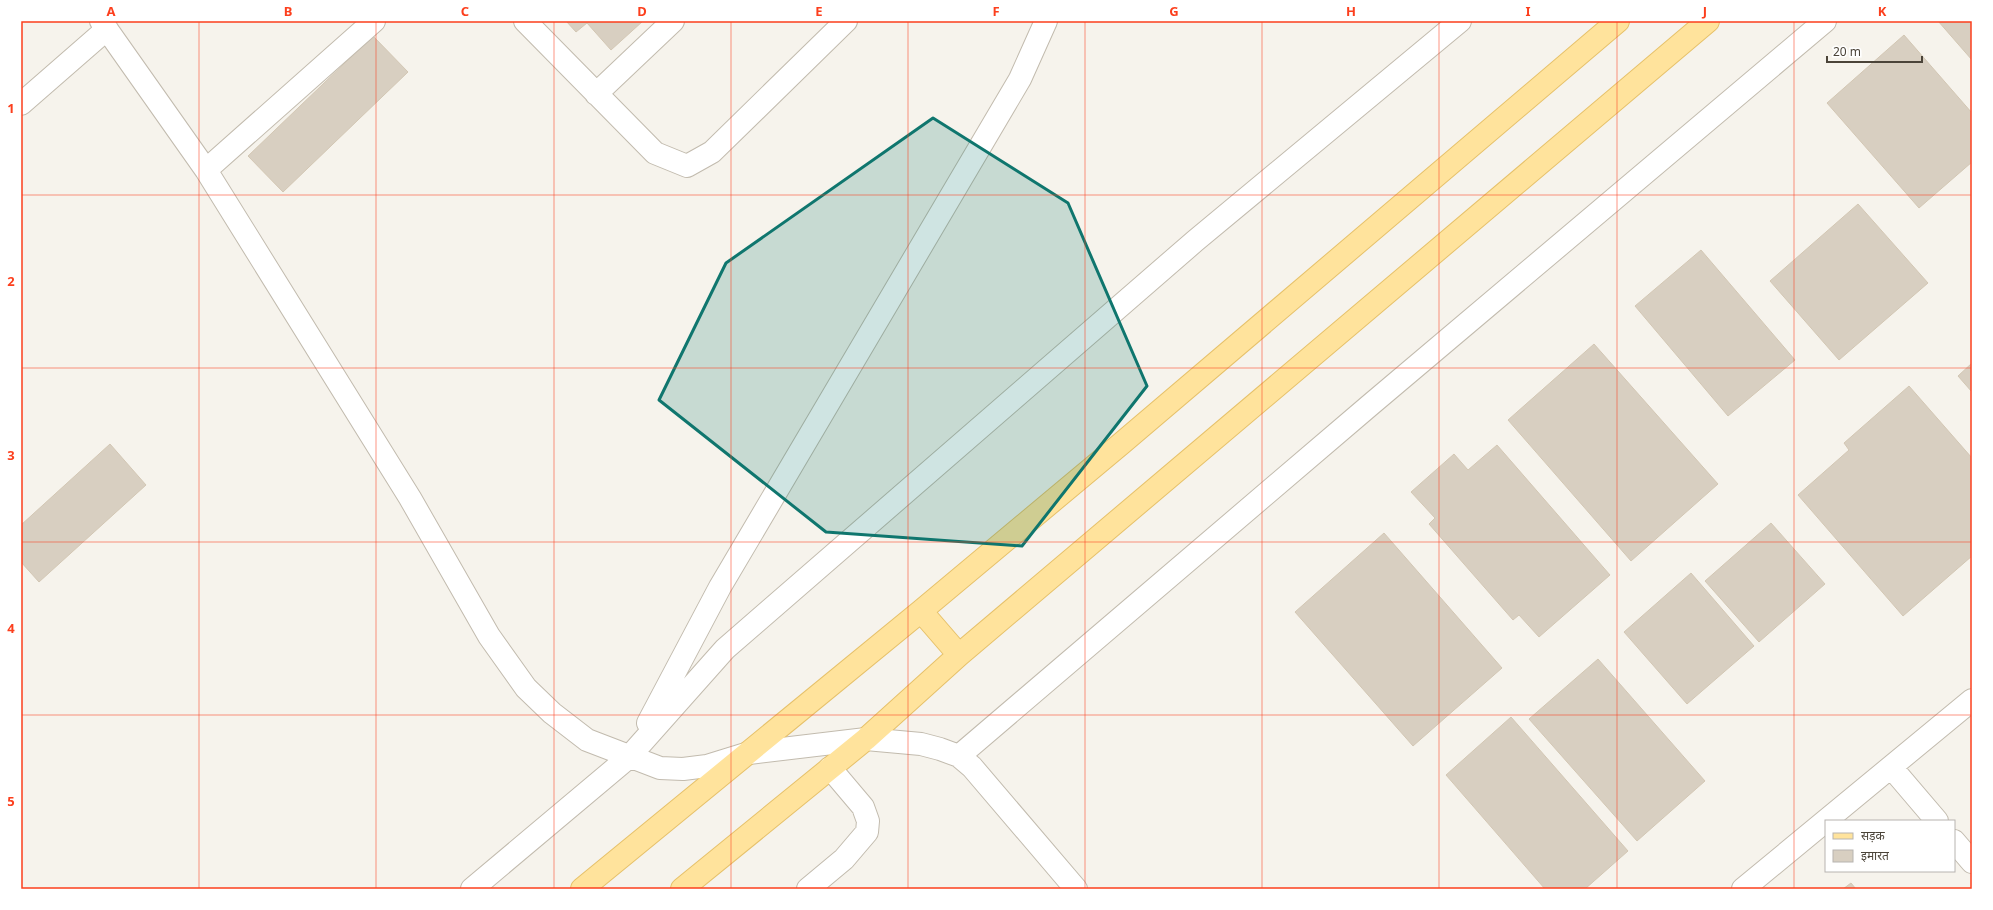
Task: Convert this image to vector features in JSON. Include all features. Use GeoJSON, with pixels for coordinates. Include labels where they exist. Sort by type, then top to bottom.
{"type":"FeatureCollection","features":[{"type":"Feature","properties":{"kind":"main road"},"geometry":{"type":"LineString","coordinates":[[582,889],[922,611],[1128,438],[1618,21]]}},
{"type":"Feature","properties":{"kind":"main road"},"geometry":{"type":"LineString","coordinates":[[682,889],[866,739],[959,654],[1708,21]]}},
{"type":"Feature","properties":{"kind":"main road"},"geometry":{"type":"LineString","coordinates":[[922,611],[959,654]]}},
{"type":"Feature","properties":{"kind":"street"},"geometry":{"type":"LineString","coordinates":[[206,170],[374,21]]}},
{"type":"Feature","properties":{"kind":"street"},"geometry":{"type":"LineString","coordinates":[[525,21],[655,153],[672,162],[687,166],[712,152],[846,21]]}},
{"type":"Feature","properties":{"kind":"street"},"geometry":{"type":"LineString","coordinates":[[596,94],[674,21]]}},
{"type":"Feature","properties":{"kind":"street"},"geometry":{"type":"LineString","coordinates":[[629,757],[720,587],[1020,78],[1046,21]]}},
{"type":"Feature","properties":{"kind":"street"},"geometry":{"type":"LineString","coordinates":[[472,889],[629,757],[725,650],[1195,241],[1460,21]]}},
{"type":"Feature","properties":{"kind":"street"},"geometry":{"type":"LineString","coordinates":[[959,756],[1375,401],[1825,21]]}},
{"type":"Feature","properties":{"kind":"street"},"geometry":{"type":"LineString","coordinates":[[21,104],[104,25],[206,170],[413,503],[489,636],[526,688],[557,717],[587,740],[660,768],[683,769],[707,766],[749,753],[866,739],[921,744],[959,756],[984,780],[1076,889]]}},
{"type":"Feature","properties":{"kind":"street"},"geometry":{"type":"LineString","coordinates":[[1827,820],[1972,700]]}},
{"type":"Feature","properties":{"kind":"street"},"geometry":{"type":"LineString","coordinates":[[1891,767],[1936,820]]}},
{"type":"Feature","properties":{"kind":"street"},"geometry":{"type":"LineString","coordinates":[[808,889],[844,859],[867,832],[868,821],[863,807],[830,768]]}},
{"type":"Feature","properties":{"kind":"street"},"geometry":{"type":"LineString","coordinates":[[1743,889],[1825,821]]}},
{"type":"Feature","properties":{"kind":"street"},"geometry":{"type":"LineString","coordinates":[[1955,842],[1972,862]]}},
{"type":"Feature","properties":{"kind":"highlighted area"},"geometry":{"type":"Polygon","coordinates":[[[933,118],[1068,203],[1147,386],[1022,546],[826,532],[659,400],[726,263],[933,118]]]}},
{"type":"Feature","properties":{"kind":"building"},"geometry":{"type":"Polygon","coordinates":[[[566,21],[643,21],[611,50],[587,23],[576,32],[566,21]]]}},
{"type":"Feature","properties":{"kind":"building"},"geometry":{"type":"Polygon","coordinates":[[[1938,21],[1972,21],[1972,60],[1938,21]]]}},
{"type":"Feature","properties":{"kind":"building"},"geometry":{"type":"Polygon","coordinates":[[[1904,35],[1972,113],[1972,162],[1919,208],[1827,103],[1904,35]]]}},
{"type":"Feature","properties":{"kind":"building"},"geometry":{"type":"Polygon","coordinates":[[[373,36],[408,72],[283,192],[248,156],[373,36]]]}},
{"type":"Feature","properties":{"kind":"building"},"geometry":{"type":"Polygon","coordinates":[[[1858,204],[1928,283],[1839,360],[1770,281],[1858,204]]]}},
{"type":"Feature","properties":{"kind":"building"},"geometry":{"type":"Polygon","coordinates":[[[1701,250],[1795,360],[1728,416],[1635,306],[1701,250]]]}},
{"type":"Feature","properties":{"kind":"building"},"geometry":{"type":"Polygon","coordinates":[[[1594,344],[1718,484],[1631,561],[1508,420],[1594,344]]]}},
{"type":"Feature","properties":{"kind":"building"},"geometry":{"type":"Polygon","coordinates":[[[1972,363],[1972,392],[1958,376],[1972,363]]]}},
{"type":"Feature","properties":{"kind":"building"},"geometry":{"type":"Polygon","coordinates":[[[1909,386],[1972,458],[1972,556],[1903,616],[1798,495],[1849,450],[1844,443],[1909,386]]]}},
{"type":"Feature","properties":{"kind":"building"},"geometry":{"type":"Polygon","coordinates":[[[110,444],[146,485],[39,582],[21,562],[21,525],[110,444]]]}},
{"type":"Feature","properties":{"kind":"building"},"geometry":{"type":"Polygon","coordinates":[[[1497,445],[1610,575],[1539,637],[1519,615],[1513,620],[1429,524],[1435,518],[1411,492],[1454,454],[1468,470],[1497,445]]]}},
{"type":"Feature","properties":{"kind":"building"},"geometry":{"type":"Polygon","coordinates":[[[1771,523],[1825,584],[1759,642],[1705,581],[1771,523]]]}},
{"type":"Feature","properties":{"kind":"building"},"geometry":{"type":"Polygon","coordinates":[[[1384,533],[1502,668],[1413,746],[1295,612],[1384,533]]]}},
{"type":"Feature","properties":{"kind":"building"},"geometry":{"type":"Polygon","coordinates":[[[1691,573],[1754,646],[1687,704],[1624,632],[1691,573]]]}},
{"type":"Feature","properties":{"kind":"building"},"geometry":{"type":"Polygon","coordinates":[[[1598,659],[1705,781],[1637,841],[1529,719],[1598,659]]]}},
{"type":"Feature","properties":{"kind":"building"},"geometry":{"type":"Polygon","coordinates":[[[1511,717],[1628,851],[1585,889],[1545,889],[1446,775],[1511,717]]]}},
{"type":"Feature","properties":{"kind":"building"},"geometry":{"type":"Polygon","coordinates":[[[1851,883],[1856,889],[1843,889],[1851,883]]]}}]}
